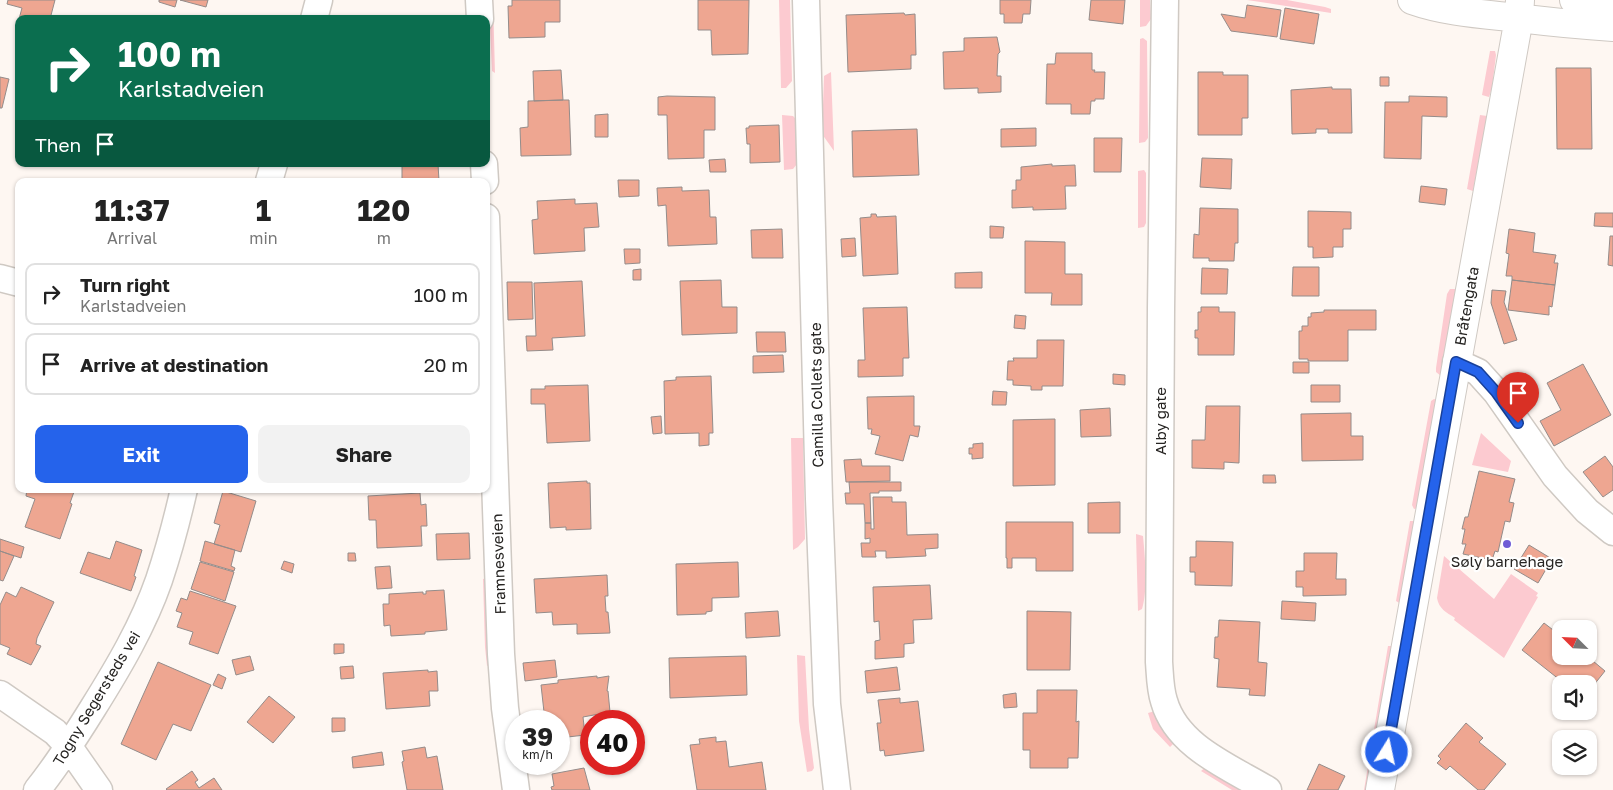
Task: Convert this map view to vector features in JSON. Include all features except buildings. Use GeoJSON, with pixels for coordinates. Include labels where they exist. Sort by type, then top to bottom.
{"type":"FeatureCollection","features":[{"type":"Feature","properties":{"kind":"street"},"geometry":{"type":"LineString","coordinates":[[315,15],[319,0]]}},
{"type":"Feature","properties":{"kind":"street"},"geometry":{"type":"LineString","coordinates":[[479,0],[480,15]]}},
{"type":"Feature","properties":{"kind":"street","name":"Camilla Collets gate"},"geometry":{"type":"LineString","coordinates":[[806,0],[819,499],[827,704],[836,790]]}},
{"type":"Feature","properties":{"kind":"street","name":"Alby gate"},"geometry":{"type":"LineString","coordinates":[[1165,0],[1159,644],[1163,700],[1173,724],[1185,738],[1205,753],[1268,790]]}},
{"type":"Feature","properties":{"kind":"street"},"geometry":{"type":"LineString","coordinates":[[1412,0],[1433,7],[1520,9],[1541,22],[1613,27]]}},
{"type":"Feature","properties":{"kind":"street"},"geometry":{"type":"LineString","coordinates":[[1574,0],[1613,14]]}},
{"type":"Feature","properties":{"kind":"street","name":"Bråtengata"},"geometry":{"type":"LineString","coordinates":[[1380,790],[1520,9]]}},
{"type":"Feature","properties":{"kind":"street"},"geometry":{"type":"LineString","coordinates":[[0,278],[15,282]]}},
{"type":"Feature","properties":{"kind":"street","name":"Framnesveien"},"geometry":{"type":"LineString","coordinates":[[490,334],[501,654],[505,708],[516,790]]}},
{"type":"Feature","properties":{"kind":"street"},"geometry":{"type":"LineString","coordinates":[[1456,362],[1478,372],[1496,392],[1556,476],[1587,511],[1613,532]]}},
{"type":"Feature","properties":{"kind":"street","name":"Togny Segersteds vei"},"geometry":{"type":"LineString","coordinates":[[37,790],[69,747],[119,666],[142,622],[163,566],[183,493]]}},
{"type":"Feature","properties":{"kind":"street"},"geometry":{"type":"LineString","coordinates":[[0,694],[55,732],[69,747],[99,790]]}},
{"type":"Feature","properties":{"kind":"shaded area"},"geometry":{"type":"Polygon","coordinates":[[[489,0],[493,0],[495,73],[492,71],[489,0]]]}},
{"type":"Feature","properties":{"kind":"shaded area"},"geometry":{"type":"Polygon","coordinates":[[[779,0],[790,0],[792,81],[786,88],[781,88],[779,0]]]}},
{"type":"Feature","properties":{"kind":"shaded area"},"geometry":{"type":"Polygon","coordinates":[[[1140,0],[1150,0],[1151,19],[1146,26],[1140,27],[1140,0]]]}},
{"type":"Feature","properties":{"kind":"shaded area"},"geometry":{"type":"Polygon","coordinates":[[[1247,0],[1287,0],[1325,7],[1331,9],[1331,13],[1247,0]]]}},
{"type":"Feature","properties":{"kind":"shaded area"},"geometry":{"type":"Polygon","coordinates":[[[1143,38],[1147,41],[1148,138],[1145,142],[1139,143],[1140,39],[1143,38]]]}},
{"type":"Feature","properties":{"kind":"shaded area"},"geometry":{"type":"Polygon","coordinates":[[[1490,51],[1495,51],[1496,55],[1489,97],[1482,95],[1490,51]]]}},
{"type":"Feature","properties":{"kind":"shaded area"},"geometry":{"type":"Polygon","coordinates":[[[831,72],[834,151],[822,134],[824,76],[831,72]]]}},
{"type":"Feature","properties":{"kind":"shaded area"},"geometry":{"type":"Polygon","coordinates":[[[782,115],[793,116],[796,119],[797,164],[793,169],[784,170],[782,115]]]}},
{"type":"Feature","properties":{"kind":"shaded area"},"geometry":{"type":"Polygon","coordinates":[[[1480,115],[1487,116],[1473,191],[1467,189],[1480,115]]]}},
{"type":"Feature","properties":{"kind":"shaded area"},"geometry":{"type":"Polygon","coordinates":[[[1144,170],[1146,173],[1146,223],[1144,227],[1138,228],[1138,171],[1144,170]]]}},
{"type":"Feature","properties":{"kind":"shaded area"},"geometry":{"type":"Polygon","coordinates":[[[1450,289],[1456,289],[1441,376],[1436,372],[1436,368],[1447,294],[1450,289]]]}},
{"type":"Feature","properties":{"kind":"shaded area"},"geometry":{"type":"Polygon","coordinates":[[[1437,400],[1418,508],[1414,509],[1412,505],[1431,401],[1437,400]]]}},
{"type":"Feature","properties":{"kind":"shaded area"},"geometry":{"type":"Polygon","coordinates":[[[1481,433],[1511,461],[1508,472],[1472,465],[1481,433]]]}},
{"type":"Feature","properties":{"kind":"shaded area"},"geometry":{"type":"Polygon","coordinates":[[[791,438],[803,438],[805,539],[793,550],[791,438]]]}},
{"type":"Feature","properties":{"kind":"shaded area"},"geometry":{"type":"Polygon","coordinates":[[[1410,521],[1415,521],[1401,604],[1396,601],[1410,521]]]}},
{"type":"Feature","properties":{"kind":"shaded area"},"geometry":{"type":"Polygon","coordinates":[[[1136,534],[1143,536],[1146,573],[1144,601],[1142,609],[1138,611],[1136,534]]]}},
{"type":"Feature","properties":{"kind":"shaded area"},"geometry":{"type":"Polygon","coordinates":[[[1444,556],[1494,599],[1511,574],[1538,593],[1536,596],[1538,597],[1504,658],[1454,620],[1455,618],[1439,605],[1437,598],[1444,556]]]}},
{"type":"Feature","properties":{"kind":"shaded area"},"geometry":{"type":"Polygon","coordinates":[[[487,578],[491,664],[487,666],[483,579],[487,578]]]}},
{"type":"Feature","properties":{"kind":"shaded area"},"geometry":{"type":"Polygon","coordinates":[[[1388,646],[1394,646],[1369,790],[1364,790],[1388,646]]]}},
{"type":"Feature","properties":{"kind":"shaded area"},"geometry":{"type":"Polygon","coordinates":[[[797,655],[805,656],[809,729],[814,768],[812,771],[807,772],[799,721],[797,655]]]}},
{"type":"Feature","properties":{"kind":"shaded area"},"geometry":{"type":"Polygon","coordinates":[[[1155,711],[1176,741],[1170,747],[1153,729],[1148,713],[1155,711]]]}},
{"type":"Feature","properties":{"kind":"shaded area"},"geometry":{"type":"Polygon","coordinates":[[[1207,766],[1246,790],[1232,790],[1201,771],[1207,766]]]}},
{"type":"Feature","properties":{"kind":"place","name":"Søly barnehage"},"geometry":{"type":"Point","coordinates":[1507,544]}},
{"type":"Feature","properties":{"kind":"route"},"geometry":{"type":"LineString","coordinates":[[1387,752],[1456,362],[1478,372],[1496,392],[1518,423]]}}]}
